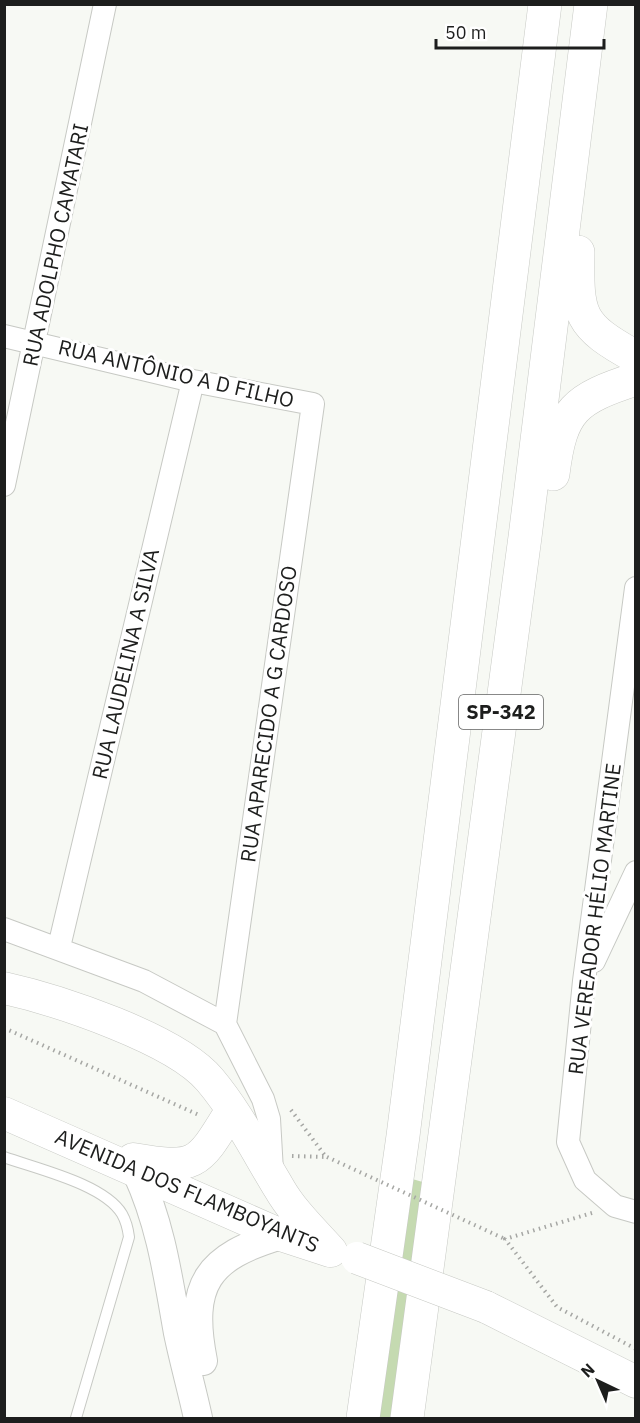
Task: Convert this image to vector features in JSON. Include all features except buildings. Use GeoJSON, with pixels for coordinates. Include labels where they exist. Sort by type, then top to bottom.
{"type":"FeatureCollection","features":[{"type":"Feature","properties":{"kind":"highway","name":"SP-342"},"geometry":{"type":"LineString","coordinates":[[363,1419],[403,1136],[545,4]]}},
{"type":"Feature","properties":{"kind":"highway","name":"SP-342"},"geometry":{"type":"LineString","coordinates":[[406,1419],[525,537],[591,4]]}},
{"type":"Feature","properties":{"kind":"highway"},"geometry":{"type":"LineString","coordinates":[[580,81],[577,294],[582,314],[591,327],[602,338],[636,357]]}},
{"type":"Feature","properties":{"kind":"highway"},"geometry":{"type":"LineString","coordinates":[[483,844],[531,651],[557,445],[563,426],[584,400],[598,391],[636,379]]}},
{"type":"Feature","properties":{"kind":"main road"},"geometry":{"type":"LineString","coordinates":[[4,1006],[19,991]]}},
{"type":"Feature","properties":{"kind":"main road","name":"AVENIDA DOS FLAMBOYANTS"},"geometry":{"type":"LineString","coordinates":[[19,991],[148,1037],[186,1057],[210,1080],[228,1117],[271,1163],[294,1209],[344,1254]]}},
{"type":"Feature","properties":{"kind":"main road","name":"AVENIDA DOS FLAMBOYANTS"},"geometry":{"type":"LineString","coordinates":[[4,1113],[281,1235],[344,1254]]}},
{"type":"Feature","properties":{"kind":"main road"},"geometry":{"type":"LineString","coordinates":[[88,1150],[174,1166],[194,1162],[208,1150],[228,1117]]}},
{"type":"Feature","properties":{"kind":"main road"},"geometry":{"type":"LineString","coordinates":[[344,1254],[486,1307],[636,1382]]}},
{"type":"Feature","properties":{"kind":"street","name":"RUA ADOLPHO CAMATARI"},"geometry":{"type":"LineString","coordinates":[[4,485],[36,342],[105,4]]}},
{"type":"Feature","properties":{"kind":"street","name":"RUA ANTÔNIO A D FILHO"},"geometry":{"type":"LineString","coordinates":[[4,336],[193,381],[313,404]]}},
{"type":"Feature","properties":{"kind":"street","name":"RUA LAUDELINA A SILVA"},"geometry":{"type":"LineString","coordinates":[[59,947],[193,381]]}},
{"type":"Feature","properties":{"kind":"street","name":"RUA APARECIDO A G CARDOSO"},"geometry":{"type":"LineString","coordinates":[[225,1024],[313,404]]}},
{"type":"Feature","properties":{"kind":"street","name":"RUA VEREADOR HÉLIO MARTINE"},"geometry":{"type":"LineString","coordinates":[[625,1209],[585,1180],[568,1142],[585,981],[629,708],[636,588]]}},
{"type":"Feature","properties":{"kind":"street"},"geometry":{"type":"LineString","coordinates":[[585,981],[636,872]]}},
{"type":"Feature","properties":{"kind":"street"},"geometry":{"type":"LineString","coordinates":[[4,929],[59,947],[144,981],[225,1024],[263,1099],[269,1119],[271,1163]]}},
{"type":"Feature","properties":{"kind":"street"},"geometry":{"type":"LineString","coordinates":[[137,1173],[152,1204],[214,1419]]}},
{"type":"Feature","properties":{"kind":"street"},"geometry":{"type":"LineString","coordinates":[[198,1419],[188,1331],[208,1277],[218,1264],[246,1245],[281,1235]]}},
{"type":"Feature","properties":{"kind":"lane"},"geometry":{"type":"LineString","coordinates":[[4,1157],[97,1191],[122,1212],[126,1223],[129,1237],[76,1419]]}},
{"type":"Feature","properties":{"kind":"path"},"geometry":{"type":"LineString","coordinates":[[4,1028],[183,1110],[228,1117]]}},
{"type":"Feature","properties":{"kind":"path"},"geometry":{"type":"LineString","coordinates":[[271,1163],[282,1155],[327,1157],[505,1239],[557,1307],[636,1349]]}},
{"type":"Feature","properties":{"kind":"path"},"geometry":{"type":"LineString","coordinates":[[505,1239],[625,1209]]}},
{"type":"Feature","properties":{"kind":"green space"},"geometry":{"type":"Polygon","coordinates":[[[409,1178],[426,1183],[394,1418],[376,1418],[409,1178]]]}}]}
